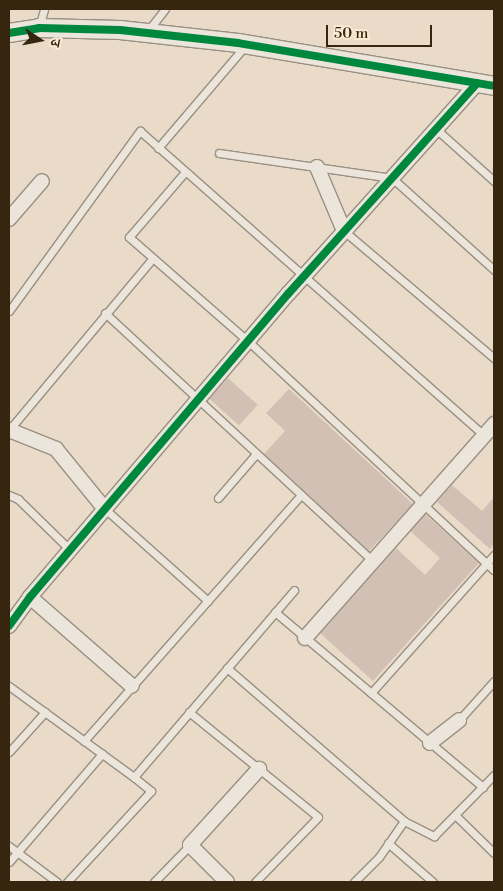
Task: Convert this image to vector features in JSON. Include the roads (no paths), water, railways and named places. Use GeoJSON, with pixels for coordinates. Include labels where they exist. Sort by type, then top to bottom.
{"type":"FeatureCollection","features":[{"type":"Feature","properties":{"kind":"street"},"geometry":{"type":"LineString","coordinates":[[9,33],[39,28],[146,33],[246,45],[494,86]]}},
{"type":"Feature","properties":{"kind":"street"},"geometry":{"type":"LineString","coordinates":[[9,626],[30,597],[303,277],[477,83]]}},
{"type":"Feature","properties":{"kind":"street"},"geometry":{"type":"LineString","coordinates":[[317,167],[344,231]]}},
{"type":"Feature","properties":{"kind":"street"},"geometry":{"type":"LineString","coordinates":[[9,219],[42,181]]}},
{"type":"Feature","properties":{"kind":"street"},"geometry":{"type":"LineString","coordinates":[[305,638],[494,424]]}},
{"type":"Feature","properties":{"kind":"street"},"geometry":{"type":"LineString","coordinates":[[9,430],[56,448],[105,509]]}},
{"type":"Feature","properties":{"kind":"street"},"geometry":{"type":"LineString","coordinates":[[30,597],[132,686]]}},
{"type":"Feature","properties":{"kind":"street"},"geometry":{"type":"LineString","coordinates":[[430,743],[460,720]]}},
{"type":"Feature","properties":{"kind":"street"},"geometry":{"type":"LineString","coordinates":[[227,882],[190,845],[259,769]]}},
{"type":"Feature","properties":{"kind":"lane"},"geometry":{"type":"LineString","coordinates":[[39,28],[44,9]]}},
{"type":"Feature","properties":{"kind":"lane"},"geometry":{"type":"LineString","coordinates":[[146,33],[165,9]]}},
{"type":"Feature","properties":{"kind":"lane"},"geometry":{"type":"LineString","coordinates":[[158,148],[246,45]]}},
{"type":"Feature","properties":{"kind":"lane"},"geometry":{"type":"LineString","coordinates":[[436,129],[494,181]]}},
{"type":"Feature","properties":{"kind":"lane"},"geometry":{"type":"LineString","coordinates":[[9,311],[140,131],[484,436]]}},
{"type":"Feature","properties":{"kind":"lane"},"geometry":{"type":"LineString","coordinates":[[219,153],[392,178],[494,270]]}},
{"type":"Feature","properties":{"kind":"lane"},"geometry":{"type":"LineString","coordinates":[[185,172],[129,237],[248,341],[494,570]]}},
{"type":"Feature","properties":{"kind":"lane"},"geometry":{"type":"LineString","coordinates":[[344,231],[494,358]]}},
{"type":"Feature","properties":{"kind":"lane"},"geometry":{"type":"LineString","coordinates":[[9,430],[153,258]]}},
{"type":"Feature","properties":{"kind":"lane"},"geometry":{"type":"LineString","coordinates":[[9,294],[16,299]]}},
{"type":"Feature","properties":{"kind":"lane"},"geometry":{"type":"LineString","coordinates":[[105,313],[373,561]]}},
{"type":"Feature","properties":{"kind":"lane"},"geometry":{"type":"LineString","coordinates":[[218,498],[256,454]]}},
{"type":"Feature","properties":{"kind":"lane"},"geometry":{"type":"LineString","coordinates":[[9,494],[18,499],[70,550]]}},
{"type":"Feature","properties":{"kind":"lane"},"geometry":{"type":"LineString","coordinates":[[84,741],[301,495]]}},
{"type":"Feature","properties":{"kind":"lane"},"geometry":{"type":"LineString","coordinates":[[105,509],[208,601]]}},
{"type":"Feature","properties":{"kind":"lane"},"geometry":{"type":"LineString","coordinates":[[371,693],[494,555]]}},
{"type":"Feature","properties":{"kind":"lane"},"geometry":{"type":"LineString","coordinates":[[134,777],[294,590]]}},
{"type":"Feature","properties":{"kind":"lane"},"geometry":{"type":"LineString","coordinates":[[275,612],[483,788]]}},
{"type":"Feature","properties":{"kind":"lane"},"geometry":{"type":"LineString","coordinates":[[227,668],[404,821],[434,836],[494,776]]}},
{"type":"Feature","properties":{"kind":"lane"},"geometry":{"type":"LineString","coordinates":[[460,720],[494,681]]}},
{"type":"Feature","properties":{"kind":"lane"},"geometry":{"type":"LineString","coordinates":[[9,686],[151,791],[67,882]]}},
{"type":"Feature","properties":{"kind":"lane"},"geometry":{"type":"LineString","coordinates":[[9,752],[45,712]]}},
{"type":"Feature","properties":{"kind":"lane"},"geometry":{"type":"LineString","coordinates":[[189,712],[318,817],[255,882]]}},
{"type":"Feature","properties":{"kind":"lane"},"geometry":{"type":"LineString","coordinates":[[9,862],[102,754]]}},
{"type":"Feature","properties":{"kind":"lane"},"geometry":{"type":"LineString","coordinates":[[455,815],[494,853]]}},
{"type":"Feature","properties":{"kind":"lane"},"geometry":{"type":"LineString","coordinates":[[354,882],[388,843],[404,821]]}},
{"type":"Feature","properties":{"kind":"lane"},"geometry":{"type":"LineString","coordinates":[[388,843],[433,882]]}},
{"type":"Feature","properties":{"kind":"lane"},"geometry":{"type":"LineString","coordinates":[[154,882],[190,845]]}},
{"type":"Feature","properties":{"kind":"lane"},"geometry":{"type":"LineString","coordinates":[[9,846],[57,882]]}}]}
